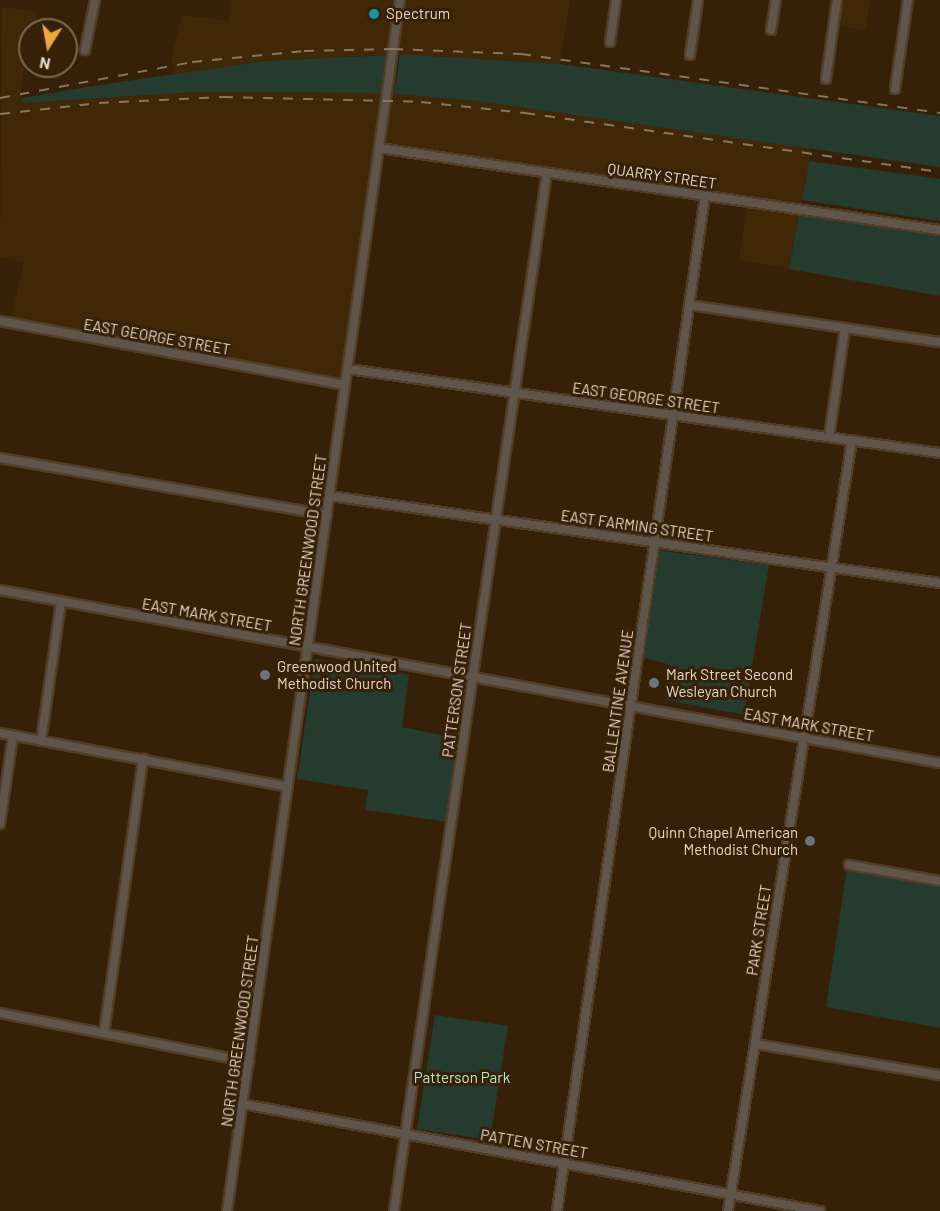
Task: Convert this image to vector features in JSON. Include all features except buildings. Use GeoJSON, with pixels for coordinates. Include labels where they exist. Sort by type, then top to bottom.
{"type":"FeatureCollection","features":[{"type":"Feature","properties":{"kind":"street"},"geometry":{"type":"LineString","coordinates":[[85,50],[95,0]]}},
{"type":"Feature","properties":{"kind":"street","name":"NORTH GREENWOOD STREET"},"geometry":{"type":"LineString","coordinates":[[227,1211],[400,0]]}},
{"type":"Feature","properties":{"kind":"street"},"geometry":{"type":"LineString","coordinates":[[610,42],[616,0]]}},
{"type":"Feature","properties":{"kind":"street"},"geometry":{"type":"LineString","coordinates":[[690,55],[698,0]]}},
{"type":"Feature","properties":{"kind":"street"},"geometry":{"type":"LineString","coordinates":[[771,30],[776,0]]}},
{"type":"Feature","properties":{"kind":"street"},"geometry":{"type":"LineString","coordinates":[[826,79],[837,0]]}},
{"type":"Feature","properties":{"kind":"street"},"geometry":{"type":"LineString","coordinates":[[895,89],[908,0]]}},
{"type":"Feature","properties":{"kind":"street","name":"QUARRY STREET"},"geometry":{"type":"LineString","coordinates":[[379,148],[940,230]]}},
{"type":"Feature","properties":{"kind":"street","name":"PATTERSON STREET"},"geometry":{"type":"LineString","coordinates":[[394,1211],[547,173]]}},
{"type":"Feature","properties":{"kind":"street","name":"BALLENTINE AVENUE"},"geometry":{"type":"LineString","coordinates":[[557,1211],[705,196]]}},
{"type":"Feature","properties":{"kind":"street"},"geometry":{"type":"LineString","coordinates":[[689,305],[940,342]]}},
{"type":"Feature","properties":{"kind":"street","name":"EAST GEORGE STREET"},"geometry":{"type":"LineString","coordinates":[[0,321],[345,385]]}},
{"type":"Feature","properties":{"kind":"street"},"geometry":{"type":"LineString","coordinates":[[829,437],[845,328]]}},
{"type":"Feature","properties":{"kind":"street","name":"EAST GEORGE STREET"},"geometry":{"type":"LineString","coordinates":[[348,369],[940,453]]}},
{"type":"Feature","properties":{"kind":"street","name":"PARK STREET"},"geometry":{"type":"LineString","coordinates":[[728,1211],[852,440]]}},
{"type":"Feature","properties":{"kind":"street"},"geometry":{"type":"LineString","coordinates":[[0,458],[327,515]]}},
{"type":"Feature","properties":{"kind":"street","name":"EAST FARMING STREET"},"geometry":{"type":"LineString","coordinates":[[330,496],[940,583]]}},
{"type":"Feature","properties":{"kind":"street","name":"EAST MARK STREET"},"geometry":{"type":"LineString","coordinates":[[0,590],[940,763]]}},
{"type":"Feature","properties":{"kind":"street"},"geometry":{"type":"LineString","coordinates":[[41,741],[61,602]]}},
{"type":"Feature","properties":{"kind":"street"},"geometry":{"type":"LineString","coordinates":[[0,733],[288,787]]}},
{"type":"Feature","properties":{"kind":"street"},"geometry":{"type":"LineString","coordinates":[[0,824],[13,736]]}},
{"type":"Feature","properties":{"kind":"street"},"geometry":{"type":"LineString","coordinates":[[104,1033],[143,759]]}},
{"type":"Feature","properties":{"kind":"street"},"geometry":{"type":"LineString","coordinates":[[849,865],[940,881]]}},
{"type":"Feature","properties":{"kind":"street"},"geometry":{"type":"LineString","coordinates":[[0,1013],[249,1062]]}},
{"type":"Feature","properties":{"kind":"street"},"geometry":{"type":"LineString","coordinates":[[756,1044],[940,1075]]}},
{"type":"Feature","properties":{"kind":"street","name":"PATTEN STREET"},"geometry":{"type":"LineString","coordinates":[[243,1104],[820,1211]]}},
{"type":"Feature","properties":{"kind":"shaded area"},"geometry":{"type":"Polygon","coordinates":[[[232,0],[570,0],[560,64],[400,54],[265,61],[175,74],[171,59],[182,15],[228,21],[232,0]]]}},
{"type":"Feature","properties":{"kind":"shaded area"},"geometry":{"type":"Polygon","coordinates":[[[837,0],[870,0],[866,30],[832,26],[837,0]]]}},
{"type":"Feature","properties":{"kind":"shaded area"},"geometry":{"type":"Polygon","coordinates":[[[2,7],[37,12],[36,18],[18,18],[18,78],[23,78],[23,103],[196,92],[371,92],[476,101],[811,148],[789,269],[739,260],[748,197],[380,147],[346,386],[10,324],[24,262],[0,257],[2,7]]]}},
{"type":"Feature","properties":{"kind":"green space"},"geometry":{"type":"Polygon","coordinates":[[[400,54],[560,64],[940,116],[940,167],[476,101],[394,94],[400,54]]]}},
{"type":"Feature","properties":{"kind":"green space"},"geometry":{"type":"Polygon","coordinates":[[[389,55],[382,93],[196,92],[23,103],[22,98],[265,61],[389,55]]]}},
{"type":"Feature","properties":{"kind":"green space"},"geometry":{"type":"Polygon","coordinates":[[[809,161],[940,179],[940,221],[802,200],[809,161]]]}},
{"type":"Feature","properties":{"kind":"green space"},"geometry":{"type":"Polygon","coordinates":[[[800,209],[940,231],[940,296],[789,269],[800,209]]]}},
{"type":"Feature","properties":{"kind":"green space"},"geometry":{"type":"Polygon","coordinates":[[[656,550],[769,565],[744,715],[666,700],[671,665],[641,657],[656,550]]]}},
{"type":"Feature","properties":{"kind":"green space"},"geometry":{"type":"Polygon","coordinates":[[[315,659],[409,675],[402,727],[460,739],[448,822],[365,810],[368,790],[297,779],[315,659]]]}},
{"type":"Feature","properties":{"kind":"green space"},"geometry":{"type":"Polygon","coordinates":[[[847,868],[940,885],[940,1028],[826,1007],[847,868]]]}},
{"type":"Feature","properties":{"kind":"green space","name":"Patterson Park"},"geometry":{"type":"Polygon","coordinates":[[[435,1015],[508,1026],[490,1140],[417,1129],[435,1015]]]}},
{"type":"Feature","properties":{"kind":"railway"},"geometry":{"type":"LineString","coordinates":[[0,98],[192,62],[304,51],[393,49],[521,54],[940,113]]}},
{"type":"Feature","properties":{"kind":"railway"},"geometry":{"type":"LineString","coordinates":[[0,114],[99,103],[223,97],[421,102],[525,113],[940,172]]}},
{"type":"Feature","properties":{"kind":"place","name":"Spectrum"},"geometry":{"type":"Point","coordinates":[374,14]}},
{"type":"Feature","properties":{"kind":"place","name":"Greenwood United Methodist Church"},"geometry":{"type":"Point","coordinates":[265,675]}},
{"type":"Feature","properties":{"kind":"place","name":"Mark Street Second Wesleyan Church"},"geometry":{"type":"Point","coordinates":[654,683]}},
{"type":"Feature","properties":{"kind":"place","name":"Quinn Chapel American Methodist Church"},"geometry":{"type":"Point","coordinates":[810,841]}}]}
